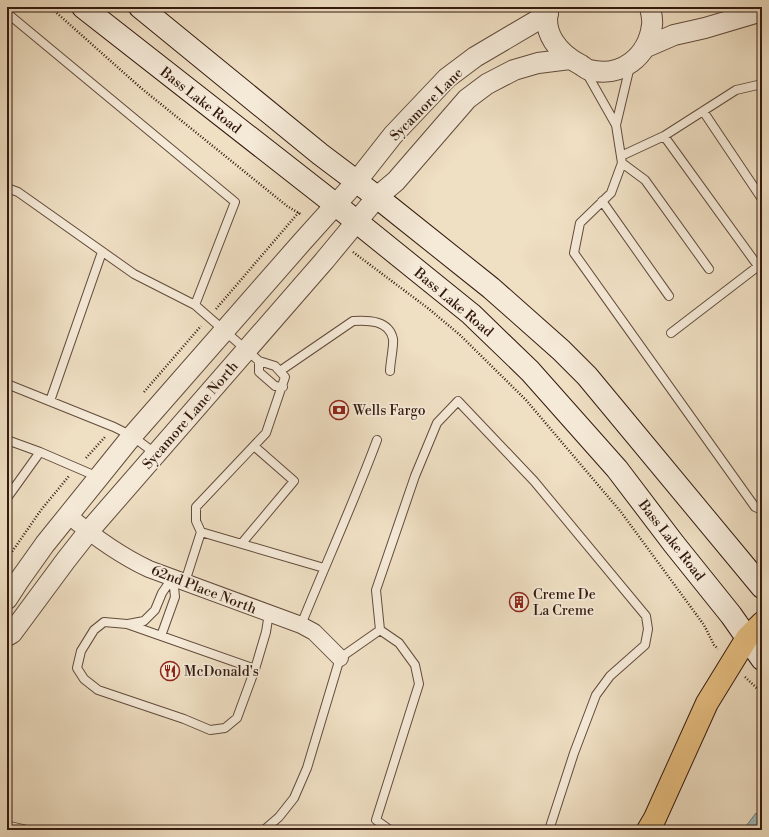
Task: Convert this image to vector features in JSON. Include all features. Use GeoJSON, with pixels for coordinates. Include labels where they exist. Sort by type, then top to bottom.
{"type":"FeatureCollection","features":[{"type":"Feature","properties":{"kind":"highway"},"geometry":{"type":"LineString","coordinates":[[652,826],[707,703],[755,631]]}},
{"type":"Feature","properties":{"kind":"main road","name":"Bass Lake Road"},"geometry":{"type":"LineString","coordinates":[[83,7],[336,205],[471,314],[530,370],[617,469],[674,544],[731,615],[755,631],[762,659]]}},
{"type":"Feature","properties":{"kind":"main road"},"geometry":{"type":"LineString","coordinates":[[140,7],[320,154],[377,197],[491,288],[561,350],[587,376],[762,587]]}},
{"type":"Feature","properties":{"kind":"street"},"geometry":{"type":"LineString","coordinates":[[549,11],[548,26],[553,42],[561,52],[588,70],[608,72],[624,68],[639,57],[648,42],[652,24],[650,7]]}},
{"type":"Feature","properties":{"kind":"street","name":"Sycamore Lane"},"geometry":{"type":"LineString","coordinates":[[356,182],[393,135],[447,78],[475,57],[549,11]]}},
{"type":"Feature","properties":{"kind":"street"},"geometry":{"type":"LineString","coordinates":[[644,48],[674,35],[705,28],[762,11]]}},
{"type":"Feature","properties":{"kind":"street","name":"Sycamore Lane"},"geometry":{"type":"LineString","coordinates":[[377,197],[396,181],[467,99],[487,84],[514,70],[538,63],[576,63]]}},
{"type":"Feature","properties":{"kind":"street"},"geometry":{"type":"LineString","coordinates":[[7,599],[45,544],[132,436],[356,182]]}},
{"type":"Feature","properties":{"kind":"street","name":"Sycamore Lane North"},"geometry":{"type":"LineString","coordinates":[[7,636],[12,633],[88,532],[157,454],[253,356],[340,242],[377,197]]}},
{"type":"Feature","properties":{"kind":"street","name":"62nd Place North"},"geometry":{"type":"LineString","coordinates":[[68,515],[88,532],[128,559],[149,569],[301,624],[314,632],[340,658]]}},
{"type":"Feature","properties":{"kind":"lane"},"geometry":{"type":"LineString","coordinates":[[7,13],[236,202],[195,305]]}},
{"type":"Feature","properties":{"kind":"lane"},"geometry":{"type":"LineString","coordinates":[[576,63],[616,125],[622,159],[611,193],[580,223],[574,253],[755,507],[762,510]]}},
{"type":"Feature","properties":{"kind":"lane"},"geometry":{"type":"LineString","coordinates":[[616,125],[631,63]]}},
{"type":"Feature","properties":{"kind":"lane"},"geometry":{"type":"LineString","coordinates":[[622,159],[664,136],[736,90],[761,85]]}},
{"type":"Feature","properties":{"kind":"lane"},"geometry":{"type":"LineString","coordinates":[[703,111],[762,199]]}},
{"type":"Feature","properties":{"kind":"lane"},"geometry":{"type":"LineString","coordinates":[[664,136],[760,265],[671,333]]}},
{"type":"Feature","properties":{"kind":"lane"},"geometry":{"type":"LineString","coordinates":[[622,159],[645,180],[710,269]]}},
{"type":"Feature","properties":{"kind":"lane"},"geometry":{"type":"LineString","coordinates":[[7,188],[18,192],[134,274],[195,305],[253,356],[275,366],[285,377],[283,387],[266,434],[196,507],[196,520],[201,532],[179,580],[175,597],[161,636]]}},
{"type":"Feature","properties":{"kind":"lane"},"geometry":{"type":"LineString","coordinates":[[602,201],[669,296]]}},
{"type":"Feature","properties":{"kind":"lane"},"geometry":{"type":"LineString","coordinates":[[50,401],[102,252]]}},
{"type":"Feature","properties":{"kind":"lane"},"geometry":{"type":"LineString","coordinates":[[280,371],[353,321],[366,320],[379,322],[388,329],[393,339],[390,371]]}},
{"type":"Feature","properties":{"kind":"lane"},"geometry":{"type":"LineString","coordinates":[[253,356],[259,372],[275,386],[283,387]]}},
{"type":"Feature","properties":{"kind":"lane"},"geometry":{"type":"LineString","coordinates":[[7,384],[114,427],[132,436],[157,454]]}},
{"type":"Feature","properties":{"kind":"lane"},"geometry":{"type":"LineString","coordinates":[[390,830],[376,820],[419,684],[415,665],[411,659],[399,643],[380,630],[376,590],[415,476],[437,424],[458,400],[534,481],[646,616],[648,629],[645,644],[610,676],[596,696],[574,753],[549,830]]}},
{"type":"Feature","properties":{"kind":"lane"},"geometry":{"type":"LineString","coordinates":[[7,440],[99,477]]}},
{"type":"Feature","properties":{"kind":"lane"},"geometry":{"type":"LineString","coordinates":[[301,624],[359,487],[377,440]]}},
{"type":"Feature","properties":{"kind":"lane"},"geometry":{"type":"LineString","coordinates":[[242,544],[294,481],[254,446]]}},
{"type":"Feature","properties":{"kind":"lane"},"geometry":{"type":"LineString","coordinates":[[7,498],[40,452]]}},
{"type":"Feature","properties":{"kind":"lane"},"geometry":{"type":"LineString","coordinates":[[201,532],[324,568]]}},
{"type":"Feature","properties":{"kind":"lane"},"geometry":{"type":"LineString","coordinates":[[127,624],[144,621],[155,610],[162,594],[179,580]]}},
{"type":"Feature","properties":{"kind":"lane"},"geometry":{"type":"LineString","coordinates":[[254,669],[127,624],[104,622],[94,630],[81,651],[77,668],[84,679],[98,690],[210,730],[225,728],[237,718],[254,669],[266,632],[269,613]]}},
{"type":"Feature","properties":{"kind":"lane"},"geometry":{"type":"LineString","coordinates":[[264,830],[278,817],[294,798],[307,768],[340,658],[380,630]]}},
{"type":"Feature","properties":{"kind":"lane"},"geometry":{"type":"LineString","coordinates":[[7,830],[10,826],[27,830]]}},
{"type":"Feature","properties":{"kind":"path"},"geometry":{"type":"LineString","coordinates":[[50,7],[141,88],[287,206],[299,212],[316,226]]}},
{"type":"Feature","properties":{"kind":"path"},"geometry":{"type":"LineString","coordinates":[[340,242],[429,309],[460,335],[526,400],[621,512],[704,625],[714,645],[731,665],[762,692]]}},
{"type":"Feature","properties":{"kind":"water"},"geometry":{"type":"Polygon","coordinates":[[[756,813],[762,822],[762,830],[743,830],[756,813]]]}},
{"type":"Feature","properties":{"kind":"place","name":"Wells Fargo"},"geometry":{"type":"Point","coordinates":[339,410]}},
{"type":"Feature","properties":{"kind":"place","name":"Creme De La Creme"},"geometry":{"type":"Point","coordinates":[519,602]}},
{"type":"Feature","properties":{"kind":"place","name":"McDonald's"},"geometry":{"type":"Point","coordinates":[170,671]}}]}
